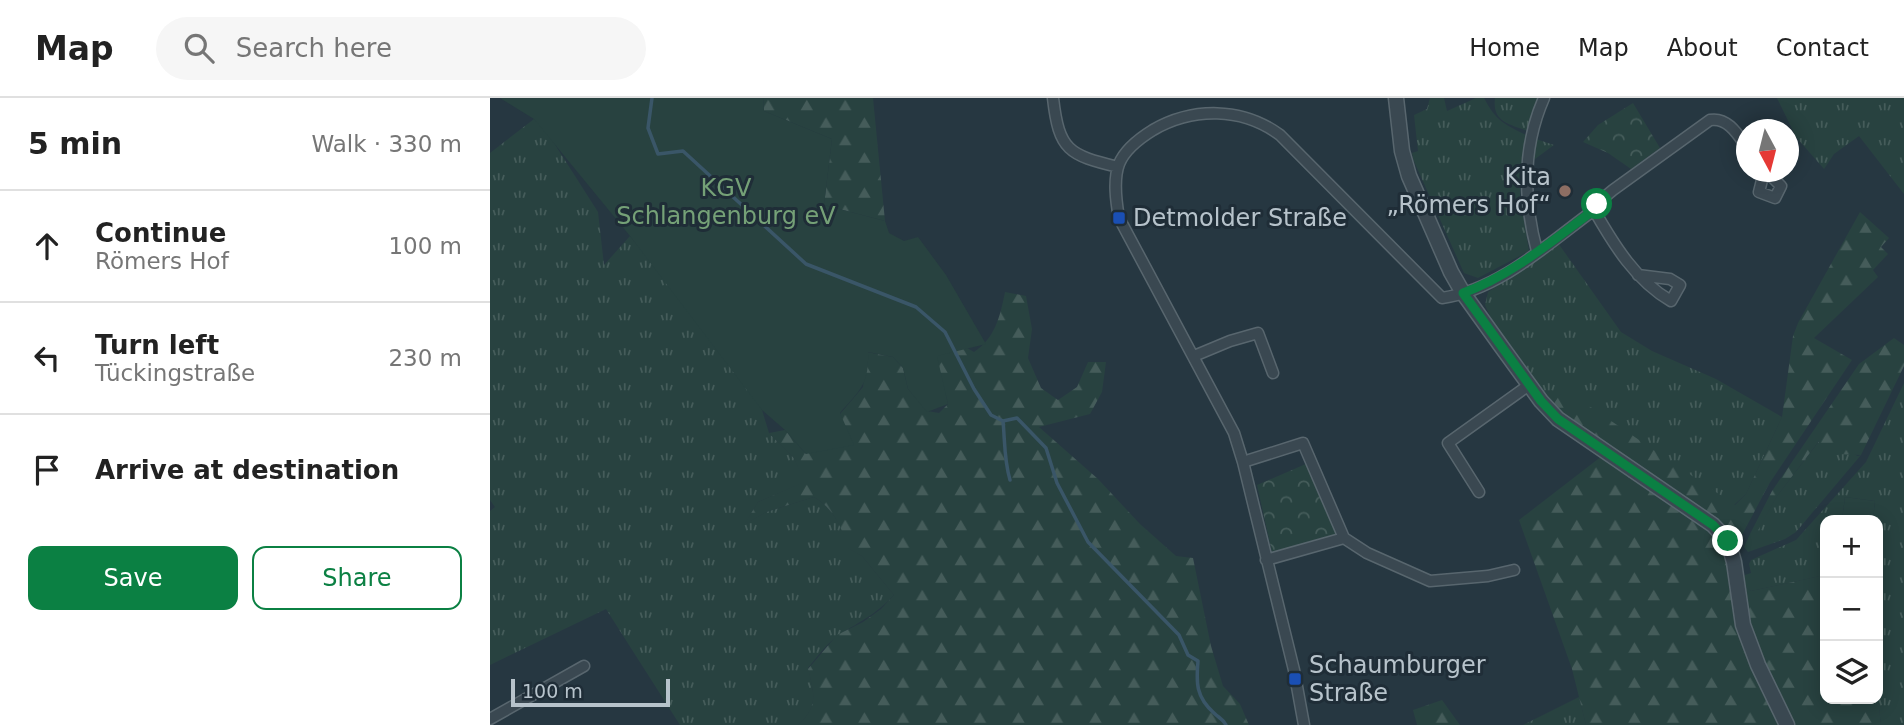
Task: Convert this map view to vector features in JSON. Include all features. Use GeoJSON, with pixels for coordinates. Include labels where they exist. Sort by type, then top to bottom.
{"type":"FeatureCollection","features":[{"type":"Feature","properties":{"kind":"street"},"geometry":{"type":"LineString","coordinates":[[1053,98],[1056,127],[1072,151],[1086,159],[1118,167]]}},
{"type":"Feature","properties":{"kind":"street"},"geometry":{"type":"LineString","coordinates":[[1396,98],[1402,151],[1409,176],[1441,251],[1463,293],[1529,385],[1558,419],[1713,525],[1728,541],[1734,562],[1743,625],[1758,665],[1787,725]]}},
{"type":"Feature","properties":{"kind":"street"},"geometry":{"type":"LineString","coordinates":[[1537,251],[1527,214],[1526,174],[1531,136],[1544,98]]}},
{"type":"Feature","properties":{"kind":"street"},"geometry":{"type":"LineString","coordinates":[[1304,725],[1294,670],[1234,433],[1119,218],[1116,198],[1118,167],[1123,156],[1144,135],[1173,120],[1205,113],[1222,113],[1266,125],[1280,135],[1442,298],[1480,287],[1537,251],[1594,210],[1613,190],[1710,120],[1727,123],[1736,134]]}},
{"type":"Feature","properties":{"kind":"street"},"geometry":{"type":"LineString","coordinates":[[1594,210],[1623,256],[1639,275]]}},
{"type":"Feature","properties":{"kind":"street"},"geometry":{"type":"LineString","coordinates":[[1194,356],[1258,333],[1273,373]]}},
{"type":"Feature","properties":{"kind":"street"},"geometry":{"type":"LineString","coordinates":[[1479,492],[1448,443],[1529,385]]}},
{"type":"Feature","properties":{"kind":"street"},"geometry":{"type":"LineString","coordinates":[[1243,462],[1303,443],[1344,538],[1367,552],[1430,581],[1488,576],[1514,570]]}},
{"type":"Feature","properties":{"kind":"street"},"geometry":{"type":"LineString","coordinates":[[1266,560],[1344,538]]}},
{"type":"Feature","properties":{"kind":"street"},"geometry":{"type":"LineString","coordinates":[[490,719],[584,666]]}},
{"type":"Feature","properties":{"kind":"green space","name":"KGV Schlangenburg eV"},"geometry":{"type":"Polygon","coordinates":[[[500,98],[763,98],[764,111],[832,139],[824,205],[885,221],[889,233],[904,241],[918,237],[946,275],[986,344],[937,356],[948,404],[927,412],[908,389],[903,368],[893,357],[868,352],[865,380],[840,413],[854,445],[806,454],[785,430],[762,410],[630,236],[534,119],[500,98]]]}},
{"type":"Feature","properties":{"kind":"green space"},"geometry":{"type":"Polygon","coordinates":[[[763,98],[873,98],[885,221],[824,205],[832,139],[764,111],[763,98]]]}},
{"type":"Feature","properties":{"kind":"green space"},"geometry":{"type":"Polygon","coordinates":[[[1430,98],[1444,98],[1447,111],[1476,98],[1484,98],[1501,121],[1526,135],[1520,197],[1529,251],[1478,278],[1464,273],[1413,159],[1412,153],[1418,151],[1414,115],[1427,109],[1430,98]]]}},
{"type":"Feature","properties":{"kind":"green space"},"geometry":{"type":"Polygon","coordinates":[[[1495,98],[1541,98],[1528,131],[1508,124],[1499,117],[1495,98]]]}},
{"type":"Feature","properties":{"kind":"green space"},"geometry":{"type":"Polygon","coordinates":[[[1777,98],[1904,98],[1904,194],[1859,136],[1834,154],[1824,169],[1799,140],[1799,119],[1787,119],[1777,98]]]}},
{"type":"Feature","properties":{"kind":"green space"},"geometry":{"type":"Polygon","coordinates":[[[1633,103],[1660,148],[1631,169],[1608,153],[1583,142],[1598,125],[1633,103]]]}},
{"type":"Feature","properties":{"kind":"green space"},"geometry":{"type":"Polygon","coordinates":[[[534,119],[545,129],[598,212],[604,265],[630,236],[747,384],[762,410],[769,433],[794,458],[805,482],[758,502],[745,524],[766,512],[814,497],[827,507],[836,519],[848,548],[862,556],[894,595],[874,613],[835,638],[808,668],[812,685],[812,705],[798,725],[680,725],[606,609],[490,665],[490,511],[495,507],[490,500],[490,153],[534,119]]]}},
{"type":"Feature","properties":{"kind":"green space"},"geometry":{"type":"Polygon","coordinates":[[[1536,139],[1554,145],[1531,162],[1536,139]]]}},
{"type":"Feature","properties":{"kind":"green space"},"geometry":{"type":"Polygon","coordinates":[[[1860,212],[1889,238],[1881,247],[1888,254],[1873,270],[1878,277],[1814,338],[1852,360],[1769,484],[1741,537],[1733,539],[1736,580],[1751,591],[1820,576],[1820,704],[1879,704],[1881,725],[1586,725],[1572,669],[1519,520],[1602,456],[1552,406],[1564,389],[1735,505],[1746,494],[1782,417],[1793,336],[1860,212]]]}},
{"type":"Feature","properties":{"kind":"green space"},"geometry":{"type":"Polygon","coordinates":[[[1558,243],[1621,332],[1652,351],[1716,379],[1782,417],[1746,494],[1734,505],[1564,390],[1552,406],[1491,318],[1485,305],[1488,292],[1558,243]]]}},
{"type":"Feature","properties":{"kind":"green space"},"geometry":{"type":"Polygon","coordinates":[[[1005,292],[1026,296],[1032,329],[1028,358],[1041,388],[1058,400],[1077,387],[1088,362],[1106,362],[1102,392],[1090,414],[1039,427],[1098,479],[1140,524],[1176,556],[1193,558],[1211,646],[1223,686],[1240,704],[1249,725],[798,725],[812,705],[812,685],[808,669],[837,635],[863,622],[894,595],[862,556],[847,548],[836,519],[827,507],[814,497],[766,512],[744,525],[758,502],[804,482],[794,458],[769,433],[785,430],[806,454],[863,387],[867,352],[893,357],[903,368],[908,389],[927,411],[939,413],[948,404],[936,356],[948,337],[974,352],[981,346],[992,333],[1005,292]]]}},
{"type":"Feature","properties":{"kind":"green space"},"geometry":{"type":"Polygon","coordinates":[[[1894,338],[1904,345],[1904,366],[1861,455],[1835,454],[1819,441],[1777,496],[1756,534],[1751,532],[1772,491],[1859,364],[1894,338]]]}},
{"type":"Feature","properties":{"kind":"green space"},"geometry":{"type":"Polygon","coordinates":[[[1904,383],[1904,725],[1881,725],[1879,704],[1883,704],[1883,515],[1874,515],[1875,501],[1845,497],[1843,515],[1820,515],[1820,576],[1751,591],[1742,584],[1745,575],[1751,573],[1751,560],[1796,540],[1866,462],[1904,383]]]}},
{"type":"Feature","properties":{"kind":"green space"},"geometry":{"type":"Polygon","coordinates":[[[1820,440],[1861,455],[1796,532],[1785,539],[1748,552],[1744,547],[1751,532],[1756,533],[1777,496],[1820,440]]]}},
{"type":"Feature","properties":{"kind":"green space"},"geometry":{"type":"Polygon","coordinates":[[[1308,463],[1340,535],[1273,557],[1257,485],[1308,463]]]}},
{"type":"Feature","properties":{"kind":"green space"},"geometry":{"type":"Polygon","coordinates":[[[1845,497],[1875,501],[1874,515],[1843,515],[1845,497]]]}},
{"type":"Feature","properties":{"kind":"green space"},"geometry":{"type":"Polygon","coordinates":[[[1579,697],[1586,725],[1523,725],[1579,697]]]}},
{"type":"Feature","properties":{"kind":"green space"},"geometry":{"type":"Polygon","coordinates":[[[1442,700],[1460,725],[1417,725],[1413,710],[1442,700]]]}},
{"type":"Feature","properties":{"kind":"waterway"},"geometry":{"type":"LineString","coordinates":[[652,98],[648,128],[658,154],[683,151],[806,264],[916,307],[945,332],[974,389],[991,415],[1003,421],[1017,418],[1046,448],[1057,483],[1088,542],[1179,635],[1188,655],[1198,661],[1197,683],[1200,695],[1226,725]]}},
{"type":"Feature","properties":{"kind":"waterway"},"geometry":{"type":"LineString","coordinates":[[1003,421],[1010,480]]}},
{"type":"Feature","properties":{"kind":"place","name":"Kita „Römers Hof“"},"geometry":{"type":"Point","coordinates":[1565,191]}},
{"type":"Feature","properties":{"kind":"place","name":"Detmolder Straße"},"geometry":{"type":"Point","coordinates":[1119,218]}},
{"type":"Feature","properties":{"kind":"place","name":"Schaumburger Straße"},"geometry":{"type":"Point","coordinates":[1295,679]}},
{"type":"Feature","properties":{"kind":"route"},"geometry":{"type":"LineString","coordinates":[[1597,204],[1594,210],[1520,263],[1480,287],[1463,293],[1541,401],[1558,419],[1713,525],[1728,541]]}}]}
